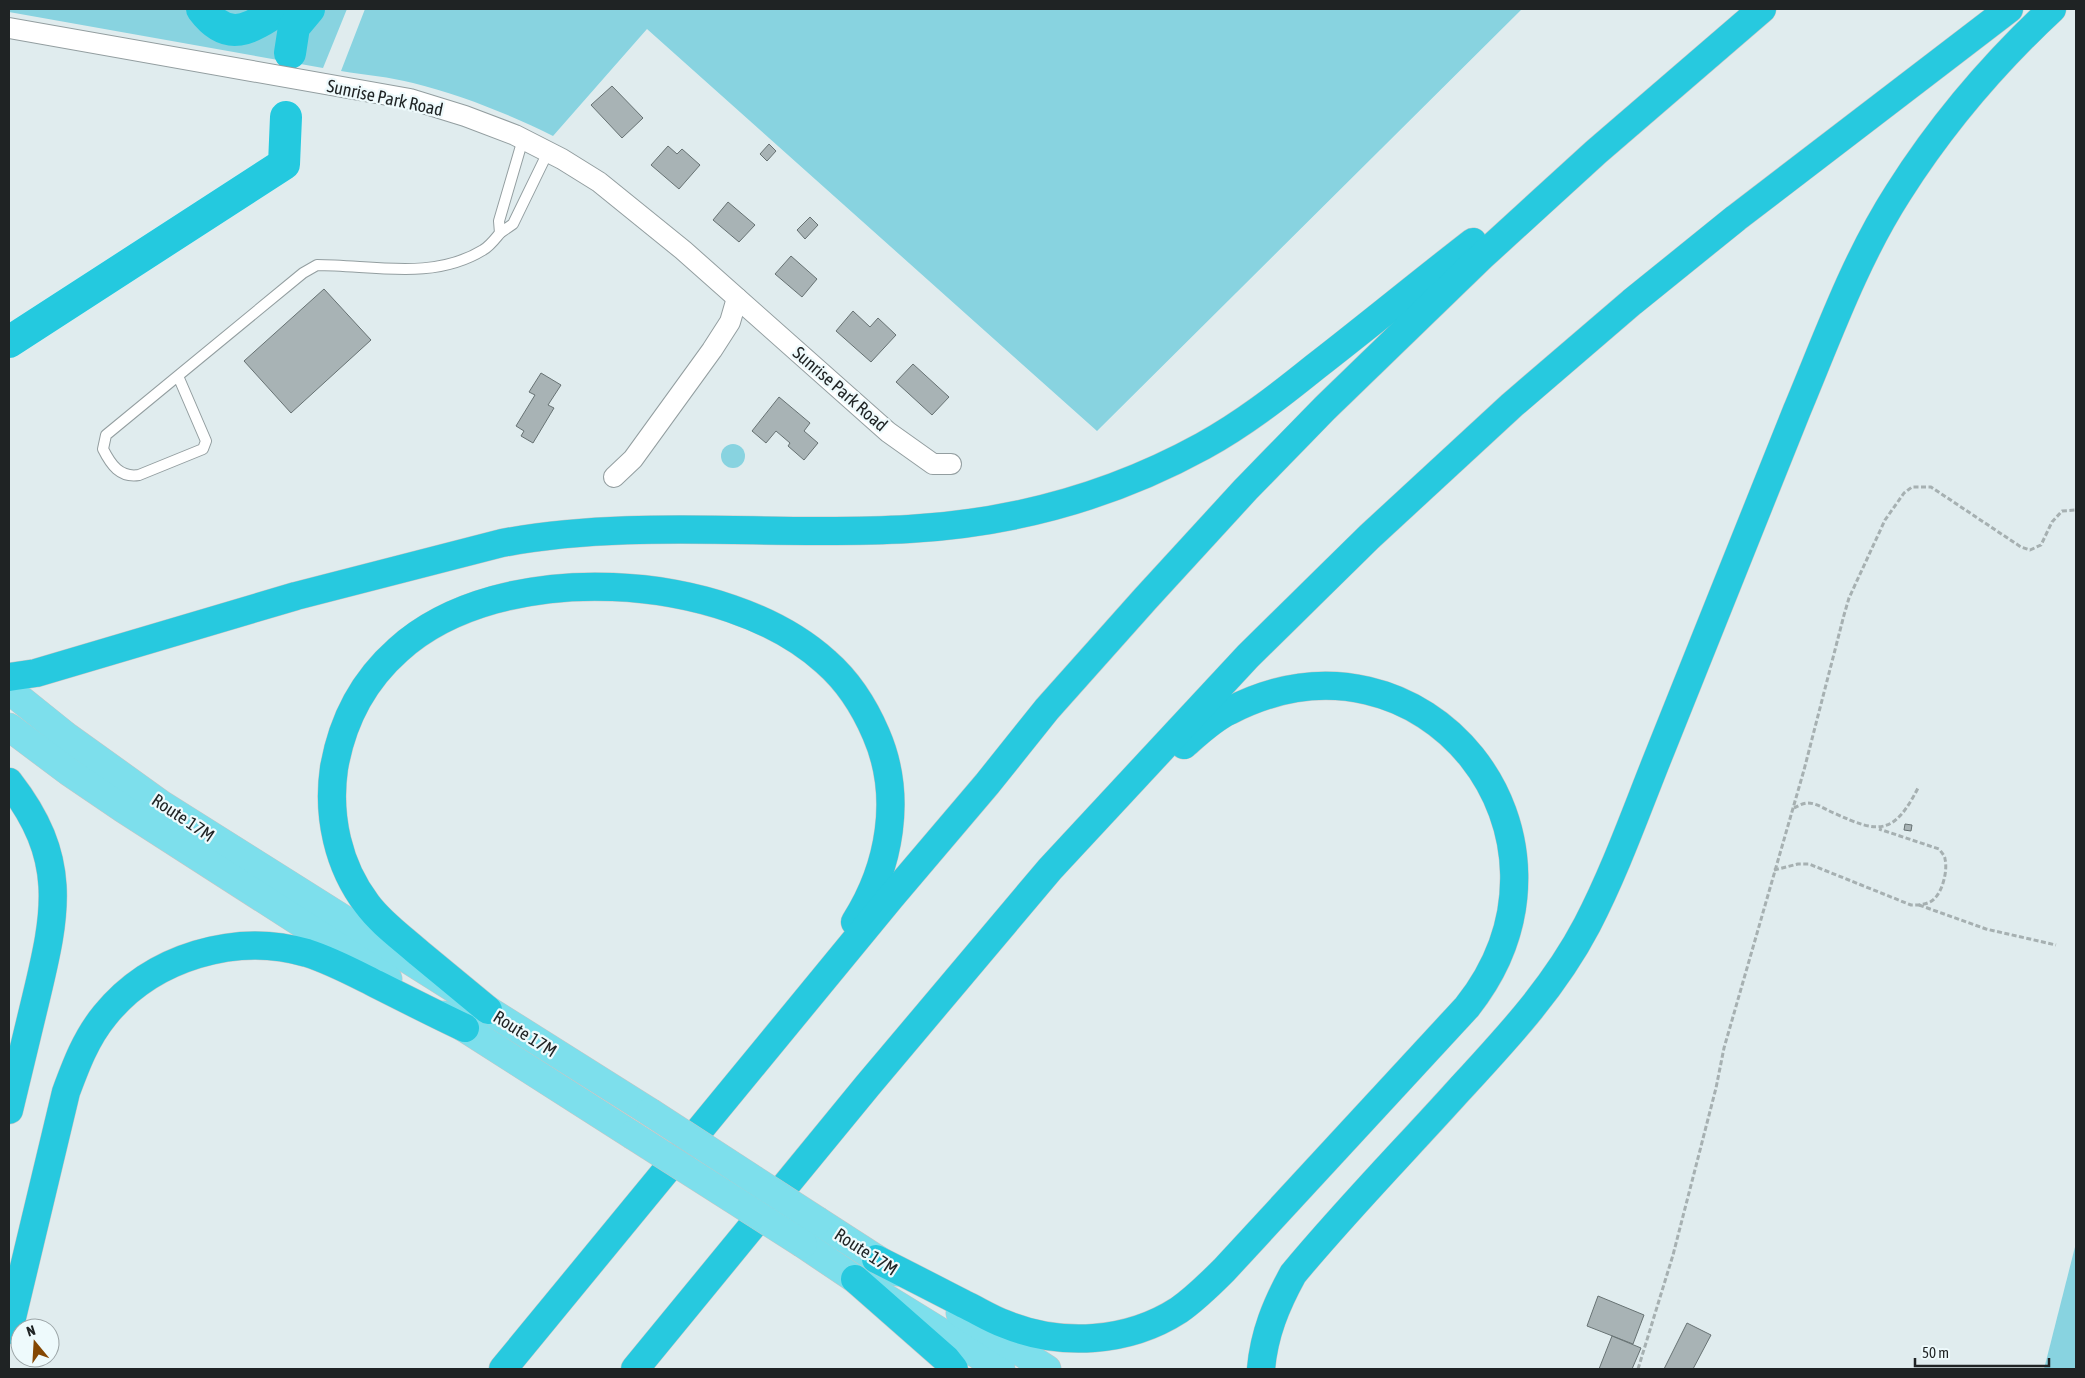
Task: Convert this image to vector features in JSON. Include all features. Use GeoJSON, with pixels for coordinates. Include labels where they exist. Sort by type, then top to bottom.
{"type":"FeatureCollection","features":[{"type":"Feature","properties":{"kind":"highway"},"geometry":{"type":"LineString","coordinates":[[503,1369],[1047,709],[1239,497],[1325,408],[1480,257],[1631,121],[1762,9]]}},
{"type":"Feature","properties":{"kind":"highway"},"geometry":{"type":"LineString","coordinates":[[635,1369],[874,1078],[1050,869],[1248,656],[1369,537],[1512,405],[1632,302],[1736,218],[2009,9]]}},
{"type":"Feature","properties":{"kind":"highway"},"geometry":{"type":"LineString","coordinates":[[1261,1369],[1269,1324],[1293,1274],[1522,1023],[1561,970],[1585,930],[1627,835],[1845,294],[1864,253],[1898,193],[1970,94],[2028,31],[2052,9]]}},
{"type":"Feature","properties":{"kind":"highway"},"geometry":{"type":"LineString","coordinates":[[9,678],[36,674],[296,596],[502,543],[535,537],[567,533],[634,531],[906,530],[947,527],[1025,514],[1102,492],[1134,480],[1204,446],[1264,407],[1468,246],[1631,121]]}},
{"type":"Feature","properties":{"kind":"highway"},"geometry":{"type":"LineString","coordinates":[[488,1010],[382,922],[366,903],[353,883],[342,859],[335,833],[332,805],[333,776],[338,749],[343,732],[359,695],[376,672],[398,649],[424,630],[451,616],[490,602],[544,590],[588,586],[627,587],[663,591],[732,609],[765,622],[795,639],[824,659],[856,695],[869,717],[888,767],[891,814],[886,847],[878,878],[864,908],[797,1012]]}},
{"type":"Feature","properties":{"kind":"highway"},"geometry":{"type":"LineString","coordinates":[[876,1259],[1004,1324],[1035,1333],[1064,1338],[1094,1338],[1123,1334],[1152,1324],[1178,1310],[1202,1293],[1467,1007],[1484,985],[1500,953],[1511,919],[1515,873],[1510,835],[1499,801],[1474,759],[1456,738],[1430,717],[1401,701],[1350,687],[1320,685],[1289,688],[1258,697],[1227,712],[1200,731],[1068,850]]}},
{"type":"Feature","properties":{"kind":"highway"},"geometry":{"type":"LineString","coordinates":[[9,782],[24,801],[38,827],[48,855],[54,907],[43,970],[9,1110]]}},
{"type":"Feature","properties":{"kind":"highway"},"geometry":{"type":"LineString","coordinates":[[9,1330],[66,1092],[76,1063],[89,1038],[105,1015],[126,994],[149,976],[173,963],[200,953],[229,947],[282,947],[334,963],[464,1028]]}},
{"type":"Feature","properties":{"kind":"highway"},"geometry":{"type":"LineString","coordinates":[[654,1369],[727,1257]]}},
{"type":"Feature","properties":{"kind":"highway"},"geometry":{"type":"LineString","coordinates":[[855,1279],[946,1359],[954,1369]]}},
{"type":"Feature","properties":{"kind":"main road","name":"Route 17M"},"geometry":{"type":"LineString","coordinates":[[9,690],[65,735],[161,804],[650,1112],[1048,1369]]}},
{"type":"Feature","properties":{"kind":"main road","name":"Route 17M"},"geometry":{"type":"LineString","coordinates":[[9,727],[69,772],[122,808],[855,1279],[1001,1369]]}},
{"type":"Feature","properties":{"kind":"street","name":"Sunrise Park Road"},"geometry":{"type":"LineString","coordinates":[[9,28],[410,99],[465,116],[523,139],[599,182],[639,213],[888,432],[933,464],[951,464]]}},
{"type":"Feature","properties":{"kind":"street"},"geometry":{"type":"LineString","coordinates":[[614,477],[633,458],[712,350],[730,322],[737,298]]}},
{"type":"Feature","properties":{"kind":"lane"},"geometry":{"type":"LineString","coordinates":[[500,233],[499,221],[523,139]]}},
{"type":"Feature","properties":{"kind":"lane"},"geometry":{"type":"LineString","coordinates":[[178,376],[206,440],[203,449],[139,475],[129,477],[120,474],[108,460],[103,449],[106,435],[303,272],[317,265],[429,268],[452,264],[485,249],[500,233],[513,224],[548,152]]}},
{"type":"Feature","properties":{"kind":"path"},"geometry":{"type":"LineString","coordinates":[[1638,1369],[1673,1255],[1716,1088],[1724,1048],[1793,808],[1849,598],[1885,520],[1904,493],[1912,487],[1931,487],[2021,547],[2030,550],[2041,545],[2052,522],[2062,511],[2076,510]]}},
{"type":"Feature","properties":{"kind":"path"},"geometry":{"type":"LineString","coordinates":[[1879,828],[1888,826],[1896,821],[1909,805],[1918,788]]}},
{"type":"Feature","properties":{"kind":"path"},"geometry":{"type":"LineString","coordinates":[[1793,808],[1806,803],[1814,804],[1852,822],[1879,828],[1931,845],[1939,850],[1945,857],[1946,868],[1939,892],[1935,899],[1929,903],[1919,905]]}},
{"type":"Feature","properties":{"kind":"path"},"geometry":{"type":"LineString","coordinates":[[1774,870],[1798,864],[1809,864],[1895,900],[1919,905],[1986,928],[2056,945]]}},
{"type":"Feature","properties":{"kind":"shaded area"},"geometry":{"type":"Polygon","coordinates":[[[9,9],[347,9],[323,68],[9,12],[9,9]]]}},
{"type":"Feature","properties":{"kind":"shaded area"},"geometry":{"type":"Polygon","coordinates":[[[365,9],[1522,9],[1097,431],[647,29],[553,136],[519,120],[449,93],[404,81],[341,71],[365,9]]]}},
{"type":"Feature","properties":{"kind":"shaded area"},"geometry":{"type":"Polygon","coordinates":[[[733,444],[742,447],[745,456],[742,465],[733,468],[724,465],[721,456],[724,447],[733,444]]]}},
{"type":"Feature","properties":{"kind":"shaded area"},"geometry":{"type":"Polygon","coordinates":[[[2076,1243],[2076,1369],[2044,1369],[2076,1243]]]}},
{"type":"Feature","properties":{"kind":"building"},"geometry":{"type":"Polygon","coordinates":[[[612,86],[643,118],[622,138],[591,105],[612,86]]]}},
{"type":"Feature","properties":{"kind":"building"},"geometry":{"type":"Polygon","coordinates":[[[769,144],[776,151],[767,161],[760,154],[769,144]]]}},
{"type":"Feature","properties":{"kind":"building"},"geometry":{"type":"Polygon","coordinates":[[[668,146],[677,154],[682,149],[700,165],[679,189],[651,165],[668,146]]]}},
{"type":"Feature","properties":{"kind":"building"},"geometry":{"type":"Polygon","coordinates":[[[728,202],[755,225],[739,242],[713,220],[728,202]]]}},
{"type":"Feature","properties":{"kind":"building"},"geometry":{"type":"Polygon","coordinates":[[[810,217],[818,225],[805,239],[797,230],[810,217]]]}},
{"type":"Feature","properties":{"kind":"building"},"geometry":{"type":"Polygon","coordinates":[[[791,256],[817,279],[802,297],[775,274],[791,256]]]}},
{"type":"Feature","properties":{"kind":"building"},"geometry":{"type":"Polygon","coordinates":[[[324,289],[371,340],[291,413],[244,361],[324,289]]]}},
{"type":"Feature","properties":{"kind":"building"},"geometry":{"type":"Polygon","coordinates":[[[853,311],[870,327],[878,318],[896,335],[871,362],[836,331],[853,311]]]}},
{"type":"Feature","properties":{"kind":"building"},"geometry":{"type":"Polygon","coordinates":[[[913,364],[949,397],[932,415],[896,382],[913,364]]]}},
{"type":"Feature","properties":{"kind":"building"},"geometry":{"type":"Polygon","coordinates":[[[541,373],[561,385],[548,405],[554,408],[533,443],[521,436],[524,431],[516,426],[535,395],[529,392],[541,373]]]}},
{"type":"Feature","properties":{"kind":"building"},"geometry":{"type":"Polygon","coordinates":[[[779,397],[810,423],[804,431],[818,443],[804,460],[788,446],[790,443],[776,431],[766,443],[752,431],[779,397]]]}},
{"type":"Feature","properties":{"kind":"building"},"geometry":{"type":"Polygon","coordinates":[[[1905,824],[1912,825],[1911,831],[1904,830],[1905,824]]]}},
{"type":"Feature","properties":{"kind":"building"},"geometry":{"type":"Polygon","coordinates":[[[1598,1296],[1644,1315],[1633,1344],[1587,1326],[1598,1296]]]}},
{"type":"Feature","properties":{"kind":"building"},"geometry":{"type":"Polygon","coordinates":[[[1687,1323],[1711,1335],[1693,1369],[1664,1369],[1687,1323]]]}},
{"type":"Feature","properties":{"kind":"building"},"geometry":{"type":"Polygon","coordinates":[[[1612,1336],[1641,1348],[1632,1369],[1599,1369],[1612,1336]]]}},
{"type":"Feature","properties":{"kind":"waterway"},"geometry":{"type":"LineString","coordinates":[[202,9],[221,27],[230,30],[240,30],[249,27],[280,9]]}},
{"type":"Feature","properties":{"kind":"waterway"},"geometry":{"type":"LineString","coordinates":[[290,53],[294,27],[309,9]]}},
{"type":"Feature","properties":{"kind":"waterway"},"geometry":{"type":"LineString","coordinates":[[9,342],[284,164],[286,117]]}}]}
